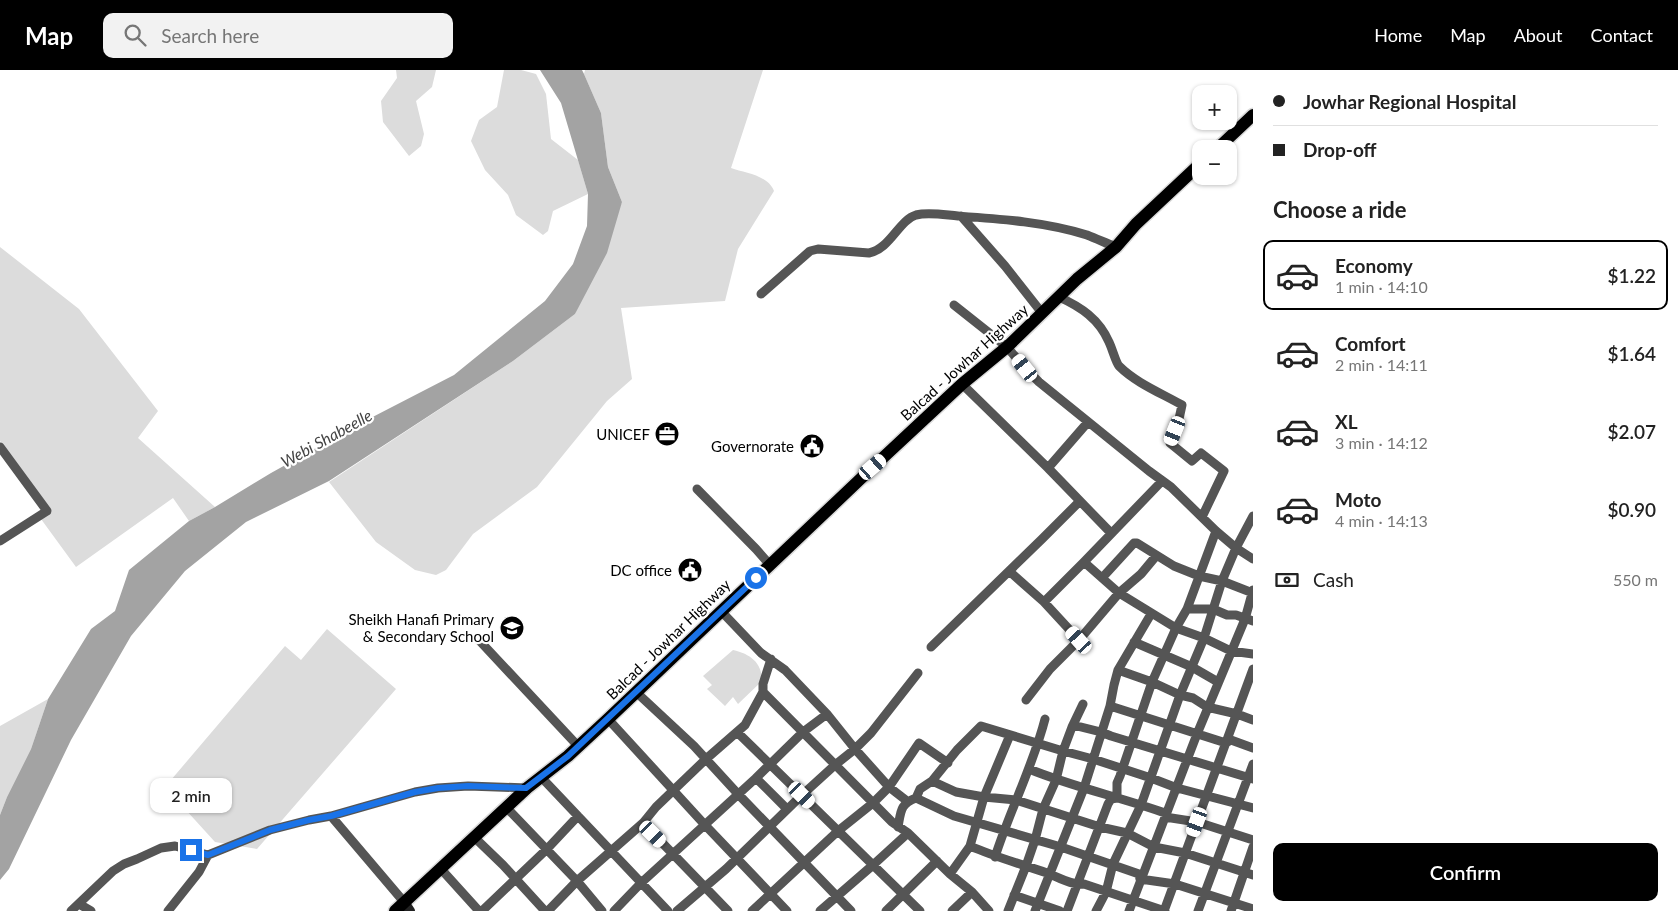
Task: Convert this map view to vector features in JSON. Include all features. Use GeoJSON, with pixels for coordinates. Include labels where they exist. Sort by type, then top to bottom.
{"type":"FeatureCollection","features":[{"type":"Feature","properties":{"kind":"main road"},"geometry":{"type":"LineString","coordinates":[[1227,140],[1253,115]]}},
{"type":"Feature","properties":{"kind":"main road","name":"Balcad - Jowhar Highway"},"geometry":{"type":"LineString","coordinates":[[403,908],[440,869],[526,788],[608,719],[962,384],[1007,347],[1077,279],[1116,247],[1136,224],[1192,171]]}},
{"type":"Feature","properties":{"kind":"street"},"geometry":{"type":"LineString","coordinates":[[761,294],[810,251],[818,249],[874,252],[884,245],[913,216],[936,214],[1025,222],[1087,235],[1116,247]]}},
{"type":"Feature","properties":{"kind":"street"},"geometry":{"type":"LineString","coordinates":[[960,216],[1005,266],[1042,313]]}},
{"type":"Feature","properties":{"kind":"street"},"geometry":{"type":"LineString","coordinates":[[1059,296],[1081,308],[1099,324],[1107,338],[1117,364],[1132,376],[1182,405],[1180,420],[1170,443],[1192,461],[1201,453],[1224,471],[1202,517]]}},
{"type":"Feature","properties":{"kind":"street"},"geometry":{"type":"LineString","coordinates":[[954,305],[1007,347],[1039,382],[1171,487],[1216,531],[1253,560]]}},
{"type":"Feature","properties":{"kind":"street"},"geometry":{"type":"LineString","coordinates":[[962,384],[1111,533]]}},
{"type":"Feature","properties":{"kind":"street"},"geometry":{"type":"LineString","coordinates":[[1048,468],[1088,422]]}},
{"type":"Feature","properties":{"kind":"street"},"geometry":{"type":"LineString","coordinates":[[0,447],[47,511],[0,540]]}},
{"type":"Feature","properties":{"kind":"street"},"geometry":{"type":"LineString","coordinates":[[1044,602],[1162,481]]}},
{"type":"Feature","properties":{"kind":"street"},"geometry":{"type":"LineString","coordinates":[[697,489],[770,565]]}},
{"type":"Feature","properties":{"kind":"street"},"geometry":{"type":"LineString","coordinates":[[931,647],[1080,501]]}},
{"type":"Feature","properties":{"kind":"street"},"geometry":{"type":"LineString","coordinates":[[1096,911],[1106,892],[1114,864],[1141,805],[1180,695],[1204,638],[1222,581],[1236,548],[1253,517]]}},
{"type":"Feature","properties":{"kind":"street"},"geometry":{"type":"LineString","coordinates":[[1117,798],[1118,783],[1152,682],[1176,628],[1187,609],[1216,531]]}},
{"type":"Feature","properties":{"kind":"street"},"geometry":{"type":"LineString","coordinates":[[1102,578],[1134,543],[1137,543],[1174,566],[1199,576],[1222,581],[1253,592],[1249,620],[1231,652],[1207,707],[1129,911]]}},
{"type":"Feature","properties":{"kind":"street"},"geometry":{"type":"LineString","coordinates":[[1026,700],[1050,669],[1079,640],[1119,593],[1141,574],[1156,556]]}},
{"type":"Feature","properties":{"kind":"street"},"geometry":{"type":"LineString","coordinates":[[1084,562],[1119,593],[1176,628],[1204,638],[1231,652],[1253,654]]}},
{"type":"Feature","properties":{"kind":"street"},"geometry":{"type":"LineString","coordinates":[[1009,571],[1044,602],[1079,640]]}},
{"type":"Feature","properties":{"kind":"street"},"geometry":{"type":"LineString","coordinates":[[1187,609],[1213,609],[1249,620]]}},
{"type":"Feature","properties":{"kind":"street"},"geometry":{"type":"LineString","coordinates":[[721,611],[761,653],[785,670],[827,714],[855,749],[890,787],[912,800],[954,816],[1114,864],[1139,874],[1140,879]]}},
{"type":"Feature","properties":{"kind":"street"},"geometry":{"type":"LineString","coordinates":[[1036,907],[1074,817],[1110,706],[1118,670],[1151,614]]}},
{"type":"Feature","properties":{"kind":"street"},"geometry":{"type":"LineString","coordinates":[[477,638],[578,746]]}},
{"type":"Feature","properties":{"kind":"street"},"geometry":{"type":"LineString","coordinates":[[1134,642],[1192,667],[1218,682]]}},
{"type":"Feature","properties":{"kind":"street"},"geometry":{"type":"LineString","coordinates":[[474,837],[546,911],[642,824],[656,807],[750,719],[763,692],[763,684],[771,659]]}},
{"type":"Feature","properties":{"kind":"street"},"geometry":{"type":"LineString","coordinates":[[970,846],[995,857],[1078,885],[1084,884],[1164,911],[1226,743],[1250,684],[1253,669]]}},
{"type":"Feature","properties":{"kind":"street"},"geometry":{"type":"LineString","coordinates":[[1118,670],[1192,698],[1207,707],[1253,720]]}},
{"type":"Feature","properties":{"kind":"street"},"geometry":{"type":"LineString","coordinates":[[678,911],[737,858],[802,795],[855,749],[871,733],[918,672]]}},
{"type":"Feature","properties":{"kind":"street"},"geometry":{"type":"LineString","coordinates":[[636,692],[694,746],[769,827],[851,911]]}},
{"type":"Feature","properties":{"kind":"street"},"geometry":{"type":"LineString","coordinates":[[763,692],[873,803],[898,827],[908,832],[950,874],[972,892],[989,911]]}},
{"type":"Feature","properties":{"kind":"street"},"geometry":{"type":"LineString","coordinates":[[1008,911],[1036,840],[1043,809],[1056,780],[1063,751],[1083,704]]}},
{"type":"Feature","properties":{"kind":"street"},"geometry":{"type":"LineString","coordinates":[[1110,706],[1226,743],[1231,740],[1253,748]]}},
{"type":"Feature","properties":{"kind":"street"},"geometry":{"type":"LineString","coordinates":[[614,911],[641,883],[756,778],[803,732],[827,714]]}},
{"type":"Feature","properties":{"kind":"street"},"geometry":{"type":"LineString","coordinates":[[608,719],[705,825],[788,911]]}},
{"type":"Feature","properties":{"kind":"street"},"geometry":{"type":"LineString","coordinates":[[995,857],[1039,743],[1045,719]]}},
{"type":"Feature","properties":{"kind":"street"},"geometry":{"type":"LineString","coordinates":[[898,827],[902,806],[912,800],[920,789],[932,781],[957,750],[981,726],[1093,759],[1177,788],[1253,808]]}},
{"type":"Feature","properties":{"kind":"street"},"geometry":{"type":"LineString","coordinates":[[1073,726],[1101,732],[1251,778]]}},
{"type":"Feature","properties":{"kind":"street"},"geometry":{"type":"LineString","coordinates":[[737,732],[920,911]]}},
{"type":"Feature","properties":{"kind":"street"},"geometry":{"type":"LineString","coordinates":[[950,874],[970,846],[984,797],[1010,735]]}},
{"type":"Feature","properties":{"kind":"street"},"geometry":{"type":"LineString","coordinates":[[752,911],[838,831],[890,787],[918,743],[948,763]]}},
{"type":"Feature","properties":{"kind":"street"},"geometry":{"type":"LineString","coordinates":[[1198,911],[1238,803],[1251,778],[1253,764]]}},
{"type":"Feature","properties":{"kind":"street"},"geometry":{"type":"LineString","coordinates":[[1029,769],[1056,780],[1165,813],[1165,817]]}},
{"type":"Feature","properties":{"kind":"street"},"geometry":{"type":"LineString","coordinates":[[541,777],[668,911]]}},
{"type":"Feature","properties":{"kind":"street"},"geometry":{"type":"LineString","coordinates":[[756,778],[787,809]]}},
{"type":"Feature","properties":{"kind":"street"},"geometry":{"type":"LineString","coordinates":[[932,781],[956,792],[1016,800],[1127,834],[1154,847],[1185,853],[1249,873]]}},
{"type":"Feature","properties":{"kind":"street"},"geometry":{"type":"LineString","coordinates":[[71,911],[113,871],[124,864],[161,848],[175,846],[208,855],[270,830],[331,816],[415,792],[468,786],[526,788]]}},
{"type":"Feature","properties":{"kind":"street"},"geometry":{"type":"LineString","coordinates":[[1068,911],[1111,799],[1117,798]]}},
{"type":"Feature","properties":{"kind":"street"},"geometry":{"type":"LineString","coordinates":[[506,808],[577,881],[602,911]]}},
{"type":"Feature","properties":{"kind":"street"},"geometry":{"type":"LineString","coordinates":[[331,816],[403,908]]}},
{"type":"Feature","properties":{"kind":"street"},"geometry":{"type":"LineString","coordinates":[[440,869],[480,911],[547,849],[578,816]]}},
{"type":"Feature","properties":{"kind":"street"},"geometry":{"type":"LineString","coordinates":[[1165,817],[1197,822],[1253,840]]}},
{"type":"Feature","properties":{"kind":"street"},"geometry":{"type":"LineString","coordinates":[[642,824],[728,911]]}},
{"type":"Feature","properties":{"kind":"street"},"geometry":{"type":"LineString","coordinates":[[820,911],[838,897],[908,832]]}},
{"type":"Feature","properties":{"kind":"street"},"geometry":{"type":"LineString","coordinates":[[1232,907],[1249,873],[1253,847]]}},
{"type":"Feature","properties":{"kind":"street"},"geometry":{"type":"LineString","coordinates":[[168,911],[199,872],[208,855]]}},
{"type":"Feature","properties":{"kind":"street"},"geometry":{"type":"LineString","coordinates":[[886,911],[937,861]]}},
{"type":"Feature","properties":{"kind":"street"},"geometry":{"type":"LineString","coordinates":[[1140,879],[1175,884],[1205,893],[1232,907],[1253,909]]}},
{"type":"Feature","properties":{"kind":"street"},"geometry":{"type":"LineString","coordinates":[[952,911],[972,892]]}},
{"type":"Feature","properties":{"kind":"street"},"geometry":{"type":"LineString","coordinates":[[1014,895],[1036,907],[1060,911]]}},
{"type":"Feature","properties":{"kind":"street"},"geometry":{"type":"LineString","coordinates":[[79,904],[91,911]]}},
{"type":"Feature","properties":{"kind":"shaded area"},"geometry":{"type":"Polygon","coordinates":[[[396,70],[436,70],[432,87],[416,101],[424,134],[421,146],[409,156],[383,122],[381,101],[397,78],[396,70]]]}},
{"type":"Feature","properties":{"kind":"shaded area"},"geometry":{"type":"Polygon","coordinates":[[[504,70],[521,70],[536,74],[546,94],[551,139],[578,160],[588,194],[553,211],[548,231],[543,235],[516,215],[508,195],[485,170],[471,141],[479,120],[497,107],[504,70]]]}},
{"type":"Feature","properties":{"kind":"shaded area"},"geometry":{"type":"Polygon","coordinates":[[[540,70],[582,70],[601,113],[608,167],[622,202],[607,253],[575,314],[513,361],[329,481],[246,522],[185,571],[131,636],[71,740],[9,869],[0,880],[0,815],[7,797],[31,749],[48,699],[91,629],[115,611],[129,570],[189,521],[361,423],[454,375],[545,301],[573,264],[587,226],[588,194],[561,103],[540,70]]]}},
{"type":"Feature","properties":{"kind":"shaded area"},"geometry":{"type":"Polygon","coordinates":[[[585,70],[763,70],[731,168],[767,181],[774,191],[738,249],[725,301],[621,308],[632,379],[607,401],[537,487],[473,534],[446,570],[436,575],[415,570],[376,542],[329,482],[513,361],[575,314],[622,202],[608,167],[601,113],[584,74],[585,70]]]}},
{"type":"Feature","properties":{"kind":"shaded area"},"geometry":{"type":"Polygon","coordinates":[[[0,247],[79,309],[158,411],[138,438],[215,507],[189,521],[173,498],[76,567],[41,519],[52,512],[0,441],[0,247]]]}},
{"type":"Feature","properties":{"kind":"shaded area"},"geometry":{"type":"Polygon","coordinates":[[[327,629],[396,689],[257,849],[215,842],[165,787],[285,646],[301,660],[327,629]]]}},
{"type":"Feature","properties":{"kind":"shaded area"},"geometry":{"type":"Polygon","coordinates":[[[733,650],[745,654],[754,660],[760,669],[762,681],[738,704],[733,697],[725,706],[707,689],[712,685],[703,676],[733,650]]]}},
{"type":"Feature","properties":{"kind":"shaded area"},"geometry":{"type":"Polygon","coordinates":[[[48,699],[31,749],[0,815],[0,726],[48,699]]]}},
{"type":"Feature","properties":{"kind":"place","name":"UNICEF"},"geometry":{"type":"Point","coordinates":[667,434]}},
{"type":"Feature","properties":{"kind":"place","name":"Governorate"},"geometry":{"type":"Point","coordinates":[812,446]}},
{"type":"Feature","properties":{"kind":"place","name":"DC office"},"geometry":{"type":"Point","coordinates":[690,570]}},
{"type":"Feature","properties":{"kind":"place","name":"Sheikh Hanafi Primary & Secondary School"},"geometry":{"type":"Point","coordinates":[512,628]}},
{"type":"Feature","properties":{"kind":"route"},"geometry":{"type":"LineString","coordinates":[[191,850],[208,855],[270,830],[331,816],[415,792],[468,786],[526,788],[568,756],[756,578]]}},
{"type":"Feature","properties":{"kind":"water label","name":"Webi Shabeelle"},"geometry":{"type":"Point","coordinates":[326,438]}}]}
